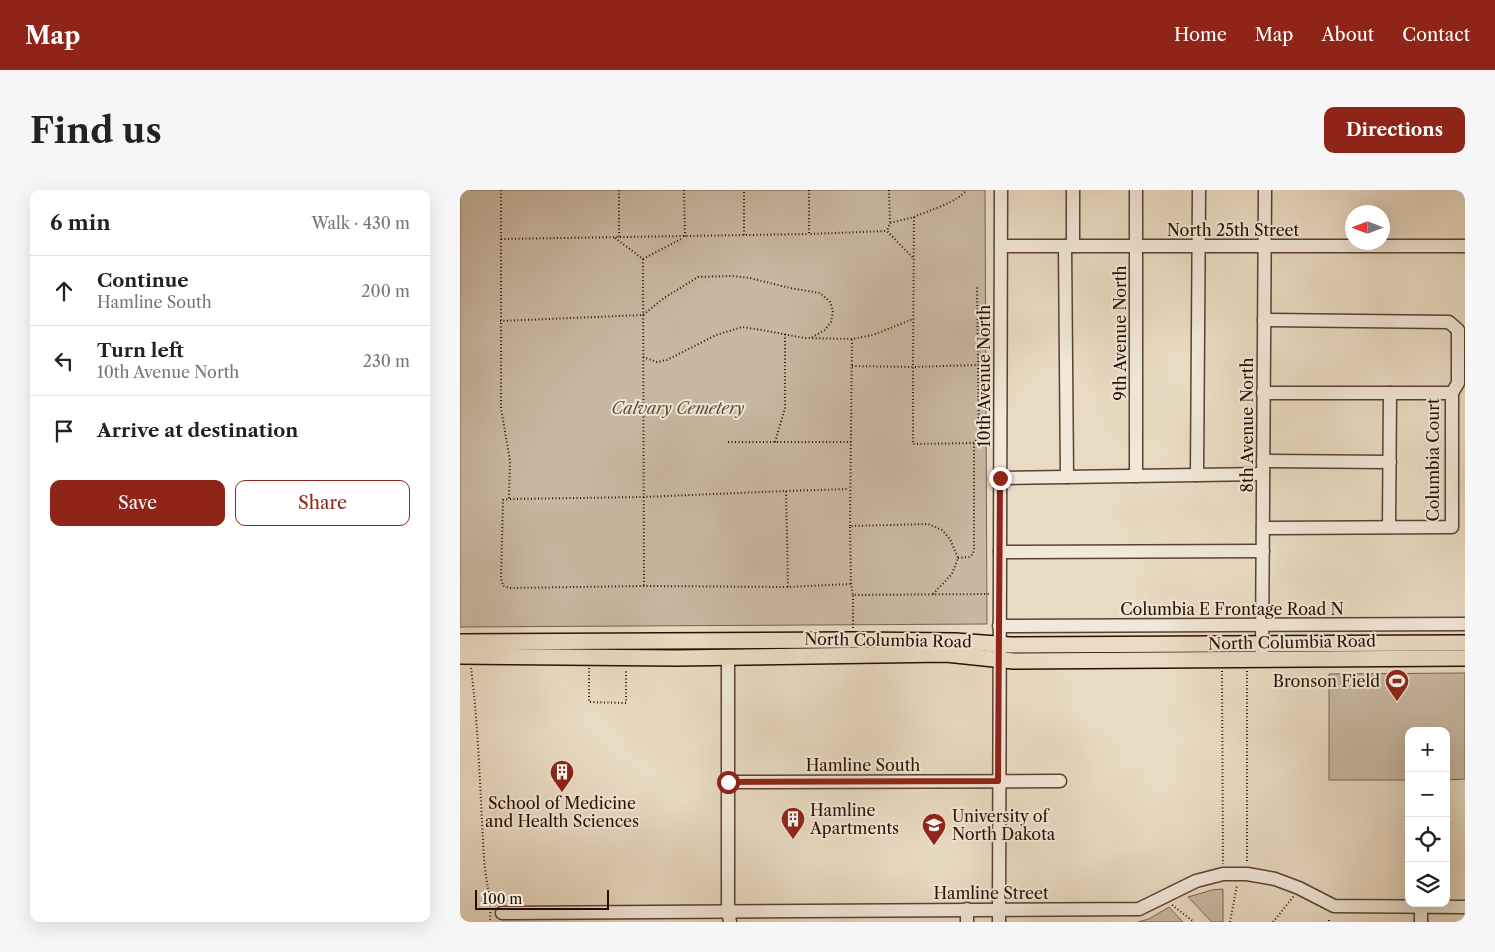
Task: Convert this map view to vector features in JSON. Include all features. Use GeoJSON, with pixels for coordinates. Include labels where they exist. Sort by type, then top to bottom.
{"type":"FeatureCollection","features":[{"type":"Feature","properties":{"kind":"main road","name":"North Columbia Road"},"geometry":{"type":"LineString","coordinates":[[460,642],[955,640],[1000,644],[1465,658]]}},
{"type":"Feature","properties":{"kind":"main road","name":"North Columbia Road"},"geometry":{"type":"LineString","coordinates":[[460,656],[677,658],[946,654],[999,660],[1262,652],[1465,643]]}},
{"type":"Feature","properties":{"kind":"street","name":"10th Avenue North"},"geometry":{"type":"LineString","coordinates":[[999,922],[1001,190]]}},
{"type":"Feature","properties":{"kind":"street"},"geometry":{"type":"LineString","coordinates":[[1067,477],[1069,246],[1073,190]]}},
{"type":"Feature","properties":{"kind":"street","name":"9th Avenue North"},"geometry":{"type":"LineString","coordinates":[[1136,190],[1136,476]]}},
{"type":"Feature","properties":{"kind":"street"},"geometry":{"type":"LineString","coordinates":[[1197,475],[1200,190]]}},
{"type":"Feature","properties":{"kind":"street","name":"8th Avenue North"},"geometry":{"type":"LineString","coordinates":[[1262,652],[1265,190]]}},
{"type":"Feature","properties":{"kind":"street","name":"North 25th Street"},"geometry":{"type":"LineString","coordinates":[[1000,246],[1465,246]]}},
{"type":"Feature","properties":{"kind":"street"},"geometry":{"type":"LineString","coordinates":[[1264,320],[1449,322],[1458,330],[1458,382],[1452,393]]}},
{"type":"Feature","properties":{"kind":"street","name":"Columbia Court"},"geometry":{"type":"LineString","coordinates":[[1263,393],[1452,393],[1452,527],[1263,528]]}},
{"type":"Feature","properties":{"kind":"street"},"geometry":{"type":"LineString","coordinates":[[1390,393],[1390,527]]}},
{"type":"Feature","properties":{"kind":"street"},"geometry":{"type":"LineString","coordinates":[[1000,478],[1197,475],[1262,468],[1390,462]]}},
{"type":"Feature","properties":{"kind":"street"},"geometry":{"type":"LineString","coordinates":[[1000,552],[1262,551]]}},
{"type":"Feature","properties":{"kind":"street","name":"Columbia E Frontage Road N"},"geometry":{"type":"LineString","coordinates":[[1000,626],[1465,624]]}},
{"type":"Feature","properties":{"kind":"street"},"geometry":{"type":"LineString","coordinates":[[728,663],[729,917]]}},
{"type":"Feature","properties":{"kind":"street","name":"Hamline South"},"geometry":{"type":"LineString","coordinates":[[728,782],[1060,781]]}},
{"type":"Feature","properties":{"kind":"street","name":"Hamline Street"},"geometry":{"type":"LineString","coordinates":[[502,913],[629,917],[967,916],[999,909],[1139,909],[1196,881],[1223,874],[1243,874],[1275,879],[1299,888],[1334,906],[1405,907]]}},
{"type":"Feature","properties":{"kind":"street"},"geometry":{"type":"LineString","coordinates":[[1421,907],[1421,922]]}},
{"type":"Feature","properties":{"kind":"street","name":"Hamline Street"},"geometry":{"type":"LineString","coordinates":[[1450,907],[1465,907]]}},
{"type":"Feature","properties":{"kind":"path"},"geometry":{"type":"LineString","coordinates":[[500,190],[501,408],[510,461],[509,499]]}},
{"type":"Feature","properties":{"kind":"path"},"geometry":{"type":"LineString","coordinates":[[619,190],[619,237]]}},
{"type":"Feature","properties":{"kind":"path"},"geometry":{"type":"LineString","coordinates":[[684,190],[685,236]]}},
{"type":"Feature","properties":{"kind":"path"},"geometry":{"type":"LineString","coordinates":[[744,190],[744,235]]}},
{"type":"Feature","properties":{"kind":"path"},"geometry":{"type":"LineString","coordinates":[[809,190],[809,234]]}},
{"type":"Feature","properties":{"kind":"path"},"geometry":{"type":"LineString","coordinates":[[887,231],[890,223],[889,190]]}},
{"type":"Feature","properties":{"kind":"path"},"geometry":{"type":"LineString","coordinates":[[890,223],[914,217],[945,205],[964,194],[966,190]]}},
{"type":"Feature","properties":{"kind":"path"},"geometry":{"type":"LineString","coordinates":[[914,217],[913,444],[974,444]]}},
{"type":"Feature","properties":{"kind":"path"},"geometry":{"type":"LineString","coordinates":[[501,239],[887,231],[914,259]]}},
{"type":"Feature","properties":{"kind":"path"},"geometry":{"type":"LineString","coordinates":[[643,259],[685,236]]}},
{"type":"Feature","properties":{"kind":"path"},"geometry":{"type":"LineString","coordinates":[[614,237],[643,259]]}},
{"type":"Feature","properties":{"kind":"path"},"geometry":{"type":"LineString","coordinates":[[643,259],[644,586]]}},
{"type":"Feature","properties":{"kind":"path"},"geometry":{"type":"LineString","coordinates":[[500,321],[643,315],[664,298],[698,277],[732,276],[820,293],[830,302],[833,311],[831,322],[825,330],[811,338]]}},
{"type":"Feature","properties":{"kind":"path"},"geometry":{"type":"LineString","coordinates":[[958,558],[969,557],[974,549],[974,444],[979,437],[977,286]]}},
{"type":"Feature","properties":{"kind":"path"},"geometry":{"type":"LineString","coordinates":[[643,357],[657,362],[667,360],[716,336],[742,327],[811,338],[852,339],[873,335],[913,319]]}},
{"type":"Feature","properties":{"kind":"path"},"geometry":{"type":"LineString","coordinates":[[775,442],[785,408],[785,334]]}},
{"type":"Feature","properties":{"kind":"path"},"geometry":{"type":"LineString","coordinates":[[852,339],[850,526],[853,640]]}},
{"type":"Feature","properties":{"kind":"path"},"geometry":{"type":"LineString","coordinates":[[852,366],[978,365]]}},
{"type":"Feature","properties":{"kind":"path"},"geometry":{"type":"LineString","coordinates":[[728,442],[851,442]]}},
{"type":"Feature","properties":{"kind":"path"},"geometry":{"type":"LineString","coordinates":[[850,489],[503,500],[500,578],[503,586],[510,588],[644,586],[788,587],[851,584]]}},
{"type":"Feature","properties":{"kind":"path"},"geometry":{"type":"LineString","coordinates":[[786,491],[788,587]]}},
{"type":"Feature","properties":{"kind":"path"},"geometry":{"type":"LineString","coordinates":[[850,526],[928,524],[942,530],[950,539],[958,558],[952,574],[933,594]]}},
{"type":"Feature","properties":{"kind":"path"},"geometry":{"type":"LineString","coordinates":[[853,595],[1000,594]]}},
{"type":"Feature","properties":{"kind":"path"},"geometry":{"type":"LineString","coordinates":[[589,665],[589,702],[626,703],[626,665]]}},
{"type":"Feature","properties":{"kind":"path"},"geometry":{"type":"LineString","coordinates":[[1222,666],[1223,874]]}},
{"type":"Feature","properties":{"kind":"path"},"geometry":{"type":"LineString","coordinates":[[1230,922],[1243,874],[1246,666]]}},
{"type":"Feature","properties":{"kind":"path"},"geometry":{"type":"LineString","coordinates":[[471,667],[479,756],[484,861],[491,911],[490,922]]}},
{"type":"Feature","properties":{"kind":"path"},"geometry":{"type":"LineString","coordinates":[[1273,922],[1299,888]]}},
{"type":"Feature","properties":{"kind":"path"},"geometry":{"type":"LineString","coordinates":[[1163,896],[1194,922]]}},
{"type":"Feature","properties":{"kind":"green space","name":"Calvary Cemetery"},"geometry":{"type":"Polygon","coordinates":[[[460,190],[985,190],[987,624],[460,627],[460,190]]]}},
{"type":"Feature","properties":{"kind":"green space","name":"Bronson Field"},"geometry":{"type":"Polygon","coordinates":[[[1465,673],[1465,779],[1450,780],[1450,727],[1405,727],[1405,780],[1329,780],[1329,674],[1465,673]]]}},
{"type":"Feature","properties":{"kind":"green space"},"geometry":{"type":"Polygon","coordinates":[[[1223,889],[1223,922],[1212,922],[1188,897],[1212,890],[1223,889]]]}},
{"type":"Feature","properties":{"kind":"green space"},"geometry":{"type":"Polygon","coordinates":[[[1169,907],[1183,922],[1138,922],[1149,919],[1169,907]]]}},
{"type":"Feature","properties":{"kind":"place","name":"Bronson Field"},"geometry":{"type":"Point","coordinates":[1397,702]}},
{"type":"Feature","properties":{"kind":"place","name":"School of Medicine and Health Sciences"},"geometry":{"type":"Point","coordinates":[562,793]}},
{"type":"Feature","properties":{"kind":"place","name":"Hamline Apartments"},"geometry":{"type":"Point","coordinates":[793,840]}},
{"type":"Feature","properties":{"kind":"place","name":"University of North Dakota"},"geometry":{"type":"Point","coordinates":[934,846]}},
{"type":"Feature","properties":{"kind":"route"},"geometry":{"type":"LineString","coordinates":[[728,782],[998,781],[1000,478]]}}]}
